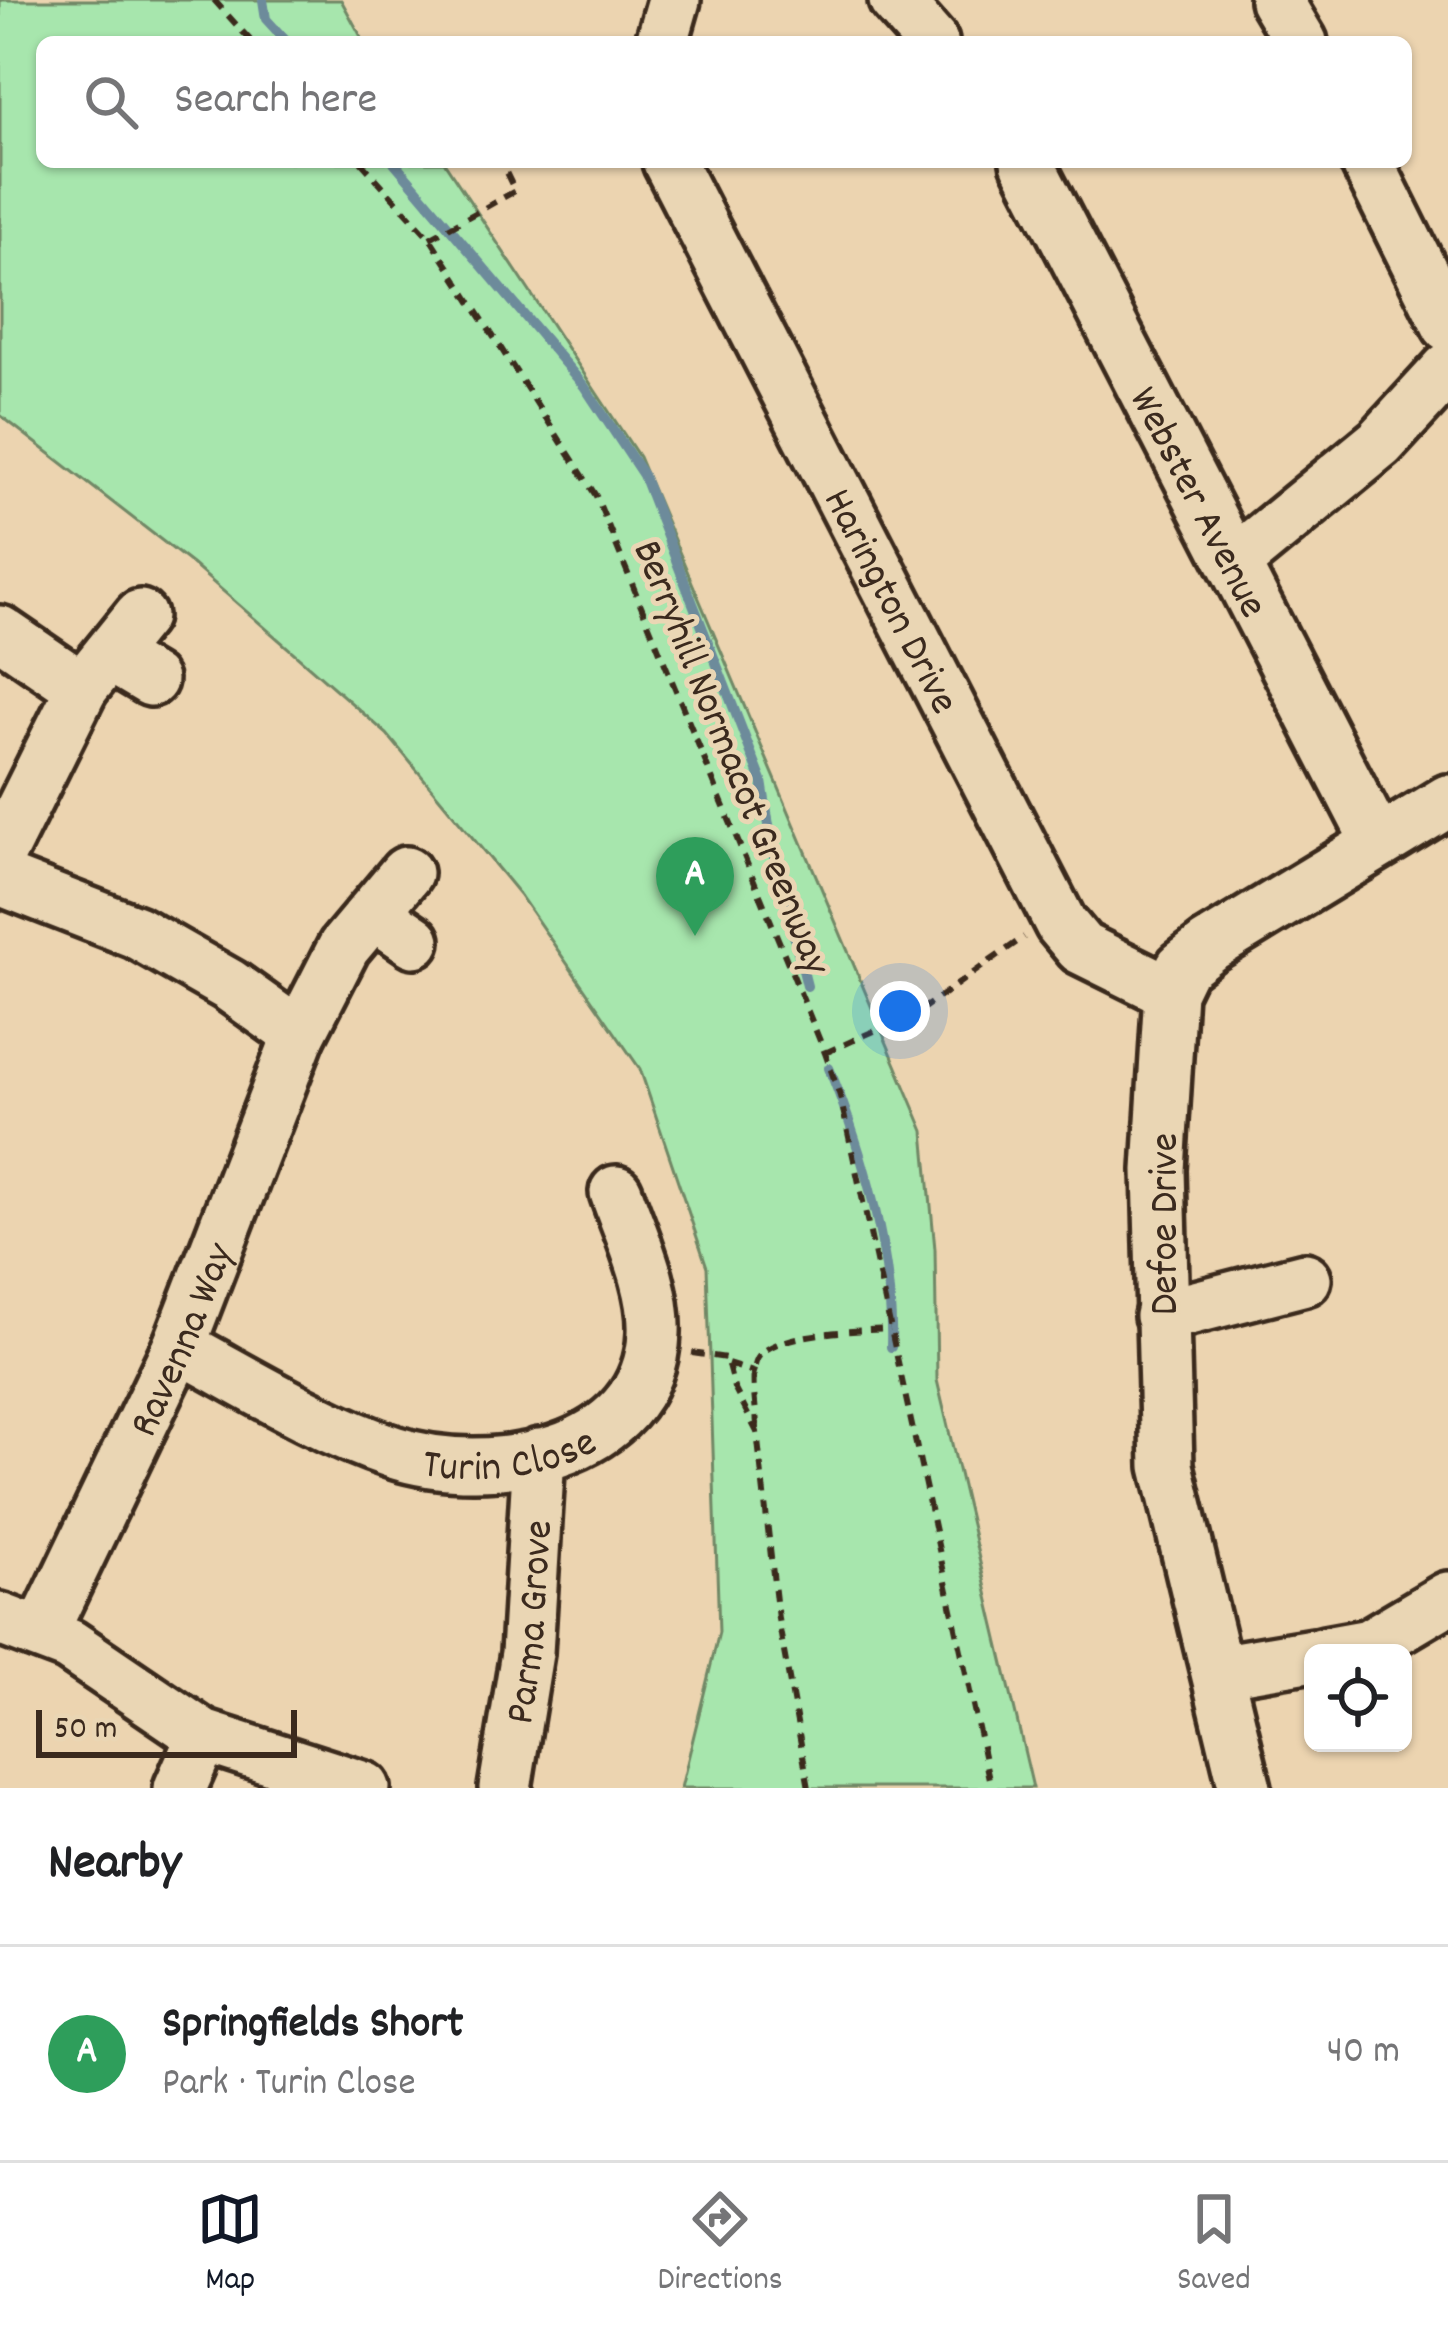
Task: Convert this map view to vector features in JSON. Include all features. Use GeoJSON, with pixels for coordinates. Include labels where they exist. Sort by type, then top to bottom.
{"type":"FeatureCollection","features":[{"type":"Feature","properties":{"kind":"street"},"geometry":{"type":"LineString","coordinates":[[664,36],[674,0]]}},
{"type":"Feature","properties":{"kind":"street"},"geometry":{"type":"LineString","coordinates":[[895,0],[927,36]]}},
{"type":"Feature","properties":{"kind":"street"},"geometry":{"type":"LineString","coordinates":[[1276,0],[1297,36]]}},
{"type":"Feature","properties":{"kind":"street","name":"Harington Drive"},"geometry":{"type":"LineString","coordinates":[[672,168],[1056,914],[1082,948],[1169,992]]}},
{"type":"Feature","properties":{"kind":"street","name":"Webster Avenue"},"geometry":{"type":"LineString","coordinates":[[1031,168],[1378,842]]}},
{"type":"Feature","properties":{"kind":"street"},"geometry":{"type":"LineString","coordinates":[[1369,168],[1448,325]]}},
{"type":"Feature","properties":{"kind":"street"},"geometry":{"type":"LineString","coordinates":[[1234,562],[1380,443],[1448,368]]}},
{"type":"Feature","properties":{"kind":"street"},"geometry":{"type":"LineString","coordinates":[[0,632],[120,660],[0,853]]}},
{"type":"Feature","properties":{"kind":"street"},"geometry":{"type":"LineString","coordinates":[[1169,992],[1183,967],[1208,947],[1448,801]]}},
{"type":"Feature","properties":{"kind":"street","name":"Ravenna Way"},"geometry":{"type":"LineString","coordinates":[[21,1626],[179,1346],[299,1035],[344,947],[393,927],[406,873]]}},
{"type":"Feature","properties":{"kind":"street"},"geometry":{"type":"LineString","coordinates":[[0,879],[136,932],[229,985],[299,1035]]}},
{"type":"Feature","properties":{"kind":"street","name":"Defoe Drive"},"geometry":{"type":"LineString","coordinates":[[1169,992],[1161,1089],[1161,1316],[1167,1466],[1245,1788]]}},
{"type":"Feature","properties":{"kind":"street","name":"Turin Close"},"geometry":{"type":"LineString","coordinates":[[179,1346],[391,1451],[434,1462],[539,1455],[578,1445],[611,1424],[638,1390],[652,1350],[653,1308],[616,1192]]}},
{"type":"Feature","properties":{"kind":"street"},"geometry":{"type":"LineString","coordinates":[[1161,1316],[1306,1279]]}},
{"type":"Feature","properties":{"kind":"street","name":"Parma Grove"},"geometry":{"type":"LineString","coordinates":[[505,1788],[527,1654],[539,1455]]}},
{"type":"Feature","properties":{"kind":"street"},"geometry":{"type":"LineString","coordinates":[[1372,1644],[1448,1598]]}},
{"type":"Feature","properties":{"kind":"street"},"geometry":{"type":"LineString","coordinates":[[21,1626],[203,1736],[364,1788]]}},
{"type":"Feature","properties":{"kind":"street"},"geometry":{"type":"LineString","coordinates":[[1219,1671],[1304,1657]]}},
{"type":"Feature","properties":{"kind":"street"},"geometry":{"type":"LineString","coordinates":[[180,1788],[203,1736]]}},
{"type":"Feature","properties":{"kind":"path"},"geometry":{"type":"LineString","coordinates":[[214,0],[247,36]]}},
{"type":"Feature","properties":{"kind":"path","name":"Berryhill Normacot Greenway"},"geometry":{"type":"LineString","coordinates":[[367,168],[430,238],[596,496],[825,1053],[840,1096],[991,1788]]}},
{"type":"Feature","properties":{"kind":"path"},"geometry":{"type":"LineString","coordinates":[[430,238],[515,191],[504,168]]}},
{"type":"Feature","properties":{"kind":"path"},"geometry":{"type":"LineString","coordinates":[[825,1053],[921,1010],[1056,914]]}},
{"type":"Feature","properties":{"kind":"path"},"geometry":{"type":"LineString","coordinates":[[809,1788],[778,1619],[756,1372],[765,1351],[811,1334],[891,1328]]}},
{"type":"Feature","properties":{"kind":"path"},"geometry":{"type":"LineString","coordinates":[[652,1350],[718,1354],[728,1364],[758,1432]]}},
{"type":"Feature","properties":{"kind":"path"},"geometry":{"type":"LineString","coordinates":[[728,1364],[756,1372]]}},
{"type":"Feature","properties":{"kind":"green space"},"geometry":{"type":"Polygon","coordinates":[[[0,0],[341,0],[361,36],[36,36],[36,168],[448,168],[639,457],[924,1131],[935,1249],[937,1380],[1033,1788],[681,1788],[719,1632],[707,1267],[640,1069],[519,894],[387,734],[192,564],[0,415],[0,0]]]}},
{"type":"Feature","properties":{"kind":"waterway"},"geometry":{"type":"LineString","coordinates":[[263,0],[266,19],[282,36]]}},
{"type":"Feature","properties":{"kind":"waterway"},"geometry":{"type":"LineString","coordinates":[[399,168],[584,386],[643,475],[762,781],[774,857],[807,986]]}},
{"type":"Feature","properties":{"kind":"waterway"},"geometry":{"type":"LineString","coordinates":[[829,1068],[874,1205],[887,1277],[891,1347]]}},
{"type":"Feature","properties":{"kind":"place","name":"Springfields Short"},"geometry":{"type":"Point","coordinates":[695,936]}}]}
